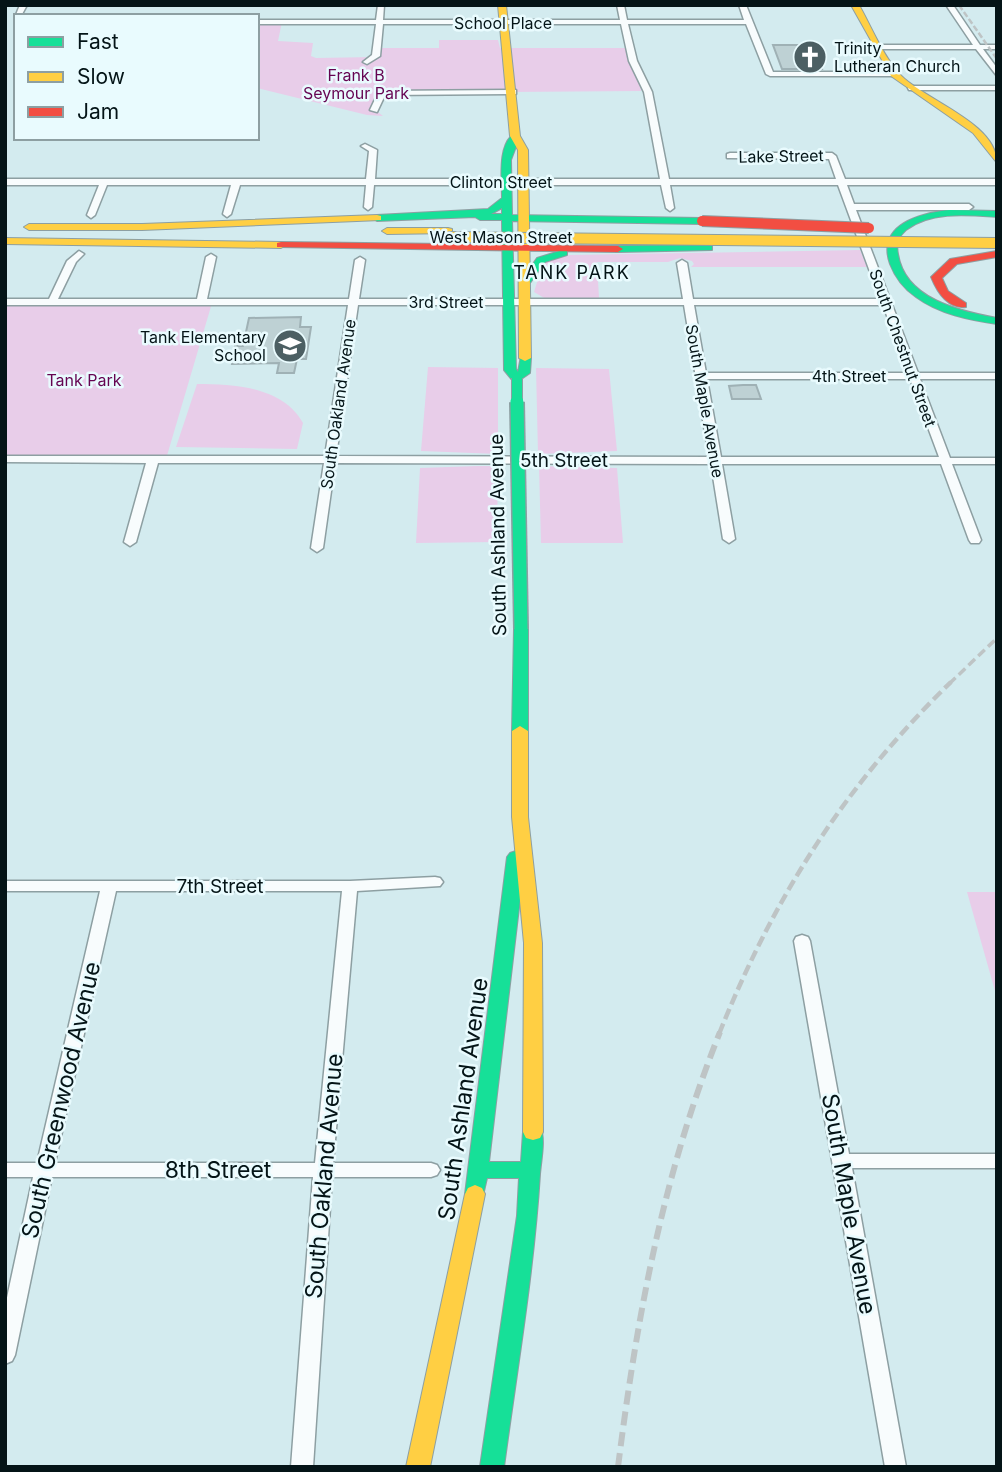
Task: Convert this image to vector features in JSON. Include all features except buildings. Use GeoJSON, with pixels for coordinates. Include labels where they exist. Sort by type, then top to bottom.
{"type":"FeatureCollection","features":[{"type":"Feature","properties":{"kind":"main road","name":"South Ashland Avenue"},"geometry":{"type":"LineString","coordinates":[[502,5],[513,92],[515,136],[523,150],[525,371],[517,378]]}},
{"type":"Feature","properties":{"kind":"main road"},"geometry":{"type":"LineString","coordinates":[[855,5],[894,74],[976,131],[997,160]]}},
{"type":"Feature","properties":{"kind":"main road","name":"South Ashland Avenue"},"geometry":{"type":"LineString","coordinates":[[492,1467],[513,1337],[531,1170],[533,943],[520,817],[517,378],[510,370],[506,249],[507,150],[515,136]]}},
{"type":"Feature","properties":{"kind":"main road"},"geometry":{"type":"LineString","coordinates":[[400,218],[480,214],[491,211],[506,199]]}},
{"type":"Feature","properties":{"kind":"main road"},"geometry":{"type":"LineString","coordinates":[[997,214],[954,214],[921,220],[902,228],[891,242],[892,260],[908,284],[943,308],[997,321]]}},
{"type":"Feature","properties":{"kind":"main road"},"geometry":{"type":"LineString","coordinates":[[5,229],[525,217],[702,221],[997,236]]}},
{"type":"Feature","properties":{"kind":"main road","name":"West Mason Street"},"geometry":{"type":"LineString","coordinates":[[5,229],[997,236]]}},
{"type":"Feature","properties":{"kind":"main road","name":"West Mason Street"},"geometry":{"type":"LineString","coordinates":[[5,239],[448,234],[997,245]]}},
{"type":"Feature","properties":{"kind":"main road"},"geometry":{"type":"LineString","coordinates":[[5,239],[506,249],[997,245]]}},
{"type":"Feature","properties":{"kind":"main road"},"geometry":{"type":"LineString","coordinates":[[526,281],[537,264],[550,256],[600,249]]}},
{"type":"Feature","properties":{"kind":"main road"},"geometry":{"type":"LineString","coordinates":[[997,254],[956,260],[942,268],[936,277],[939,288],[951,300],[973,309],[997,314]]}},
{"type":"Feature","properties":{"kind":"main road","name":"South Ashland Avenue"},"geometry":{"type":"LineString","coordinates":[[418,1467],[480,1170],[520,817]]}},
{"type":"Feature","properties":{"kind":"main road"},"geometry":{"type":"LineString","coordinates":[[480,1170],[531,1170]]}},
{"type":"Feature","properties":{"kind":"street"},"geometry":{"type":"LineString","coordinates":[[367,62],[376,56],[381,5]]}},
{"type":"Feature","properties":{"kind":"street"},"geometry":{"type":"LineString","coordinates":[[620,5],[633,61],[648,92],[670,208]]}},
{"type":"Feature","properties":{"kind":"street"},"geometry":{"type":"LineString","coordinates":[[741,5],[770,74],[894,74]]}},
{"type":"Feature","properties":{"kind":"street"},"geometry":{"type":"LineString","coordinates":[[949,5],[997,74]]}},
{"type":"Feature","properties":{"kind":"street","name":"School Place"},"geometry":{"type":"LineString","coordinates":[[259,22],[748,22]]}},
{"type":"Feature","properties":{"kind":"street"},"geometry":{"type":"LineString","coordinates":[[878,47],[997,47]]}},
{"type":"Feature","properties":{"kind":"street"},"geometry":{"type":"LineString","coordinates":[[912,88],[997,88]]}},
{"type":"Feature","properties":{"kind":"street"},"geometry":{"type":"LineString","coordinates":[[374,110],[382,93],[513,92]]}},
{"type":"Feature","properties":{"kind":"street"},"geometry":{"type":"LineString","coordinates":[[365,146],[373,150],[368,207]]}},
{"type":"Feature","properties":{"kind":"street","name":"Lake Street"},"geometry":{"type":"LineString","coordinates":[[730,156],[832,156]]}},
{"type":"Feature","properties":{"kind":"street","name":"South Chestnut Street"},"geometry":{"type":"LineString","coordinates":[[832,156],[975,540]]}},
{"type":"Feature","properties":{"kind":"street","name":"Clinton Street"},"geometry":{"type":"LineString","coordinates":[[5,182],[997,182]]}},
{"type":"Feature","properties":{"kind":"street"},"geometry":{"type":"LineString","coordinates":[[91,215],[104,182]]}},
{"type":"Feature","properties":{"kind":"street"},"geometry":{"type":"LineString","coordinates":[[227,214],[236,182]]}},
{"type":"Feature","properties":{"kind":"street"},"geometry":{"type":"LineString","coordinates":[[852,207],[969,207]]}},
{"type":"Feature","properties":{"kind":"street"},"geometry":{"type":"LineString","coordinates":[[52,302],[72,261],[79,254]]}},
{"type":"Feature","properties":{"kind":"street"},"geometry":{"type":"LineString","coordinates":[[201,303],[211,257]]}},
{"type":"Feature","properties":{"kind":"street","name":"South Oakland Avenue"},"geometry":{"type":"LineString","coordinates":[[317,548],[360,260]]}},
{"type":"Feature","properties":{"kind":"street","name":"South Maple Avenue"},"geometry":{"type":"LineString","coordinates":[[682,263],[729,539]]}},
{"type":"Feature","properties":{"kind":"street","name":"3rd Street"},"geometry":{"type":"LineString","coordinates":[[5,302],[887,302]]}},
{"type":"Feature","properties":{"kind":"street","name":"4th Street"},"geometry":{"type":"LineString","coordinates":[[701,376],[997,376]]}},
{"type":"Feature","properties":{"kind":"street","name":"5th Street"},"geometry":{"type":"LineString","coordinates":[[5,459],[997,461]]}},
{"type":"Feature","properties":{"kind":"street"},"geometry":{"type":"LineString","coordinates":[[130,542],[153,459]]}},
{"type":"Feature","properties":{"kind":"street","name":"7th Street"},"geometry":{"type":"LineString","coordinates":[[5,886],[350,886],[435,882]]}},
{"type":"Feature","properties":{"kind":"street","name":"South Greenwood Avenue"},"geometry":{"type":"LineString","coordinates":[[5,1355],[109,886]]}},
{"type":"Feature","properties":{"kind":"street","name":"South Oakland Avenue"},"geometry":{"type":"LineString","coordinates":[[302,1467],[323,1170],[350,886]]}},
{"type":"Feature","properties":{"kind":"street","name":"South Maple Avenue"},"geometry":{"type":"LineString","coordinates":[[802,941],[896,1467]]}},
{"type":"Feature","properties":{"kind":"street"},"geometry":{"type":"LineString","coordinates":[[841,1161],[997,1161]]}},
{"type":"Feature","properties":{"kind":"street","name":"8th Street"},"geometry":{"type":"LineString","coordinates":[[5,1170],[431,1171]]}},
{"type":"Feature","properties":{"kind":"green space","name":"Frank B Seymour Park"},"geometry":{"type":"Polygon","coordinates":[[[259,22],[282,22],[278,41],[313,43],[311,56],[316,58],[375,57],[377,48],[439,48],[439,40],[498,40],[500,48],[632,48],[641,91],[382,93],[374,109],[383,116],[367,115],[259,88],[259,22]]]}},
{"type":"Feature","properties":{"kind":"green space"},"geometry":{"type":"Polygon","coordinates":[[[860,250],[867,267],[691,267],[694,264],[692,261],[680,258],[668,262],[597,262],[599,298],[546,299],[534,292],[543,263],[570,255],[860,250]]]}},
{"type":"Feature","properties":{"kind":"green space","name":"Tank Park"},"geometry":{"type":"Polygon","coordinates":[[[5,302],[212,303],[166,459],[5,459],[5,302]]]}},
{"type":"Feature","properties":{"kind":"green space"},"geometry":{"type":"Polygon","coordinates":[[[428,367],[498,368],[498,454],[421,451],[428,367]]]}},
{"type":"Feature","properties":{"kind":"green space"},"geometry":{"type":"Polygon","coordinates":[[[536,368],[609,369],[617,451],[538,454],[536,368]]]}},
{"type":"Feature","properties":{"kind":"green space"},"geometry":{"type":"Polygon","coordinates":[[[197,384],[257,390],[283,402],[303,423],[297,449],[176,447],[197,384]]]}},
{"type":"Feature","properties":{"kind":"green space"},"geometry":{"type":"Polygon","coordinates":[[[498,466],[497,542],[416,543],[420,468],[498,466]]]}},
{"type":"Feature","properties":{"kind":"green space"},"geometry":{"type":"Polygon","coordinates":[[[539,466],[617,468],[623,543],[541,543],[539,466]]]}},
{"type":"Feature","properties":{"kind":"green space"},"geometry":{"type":"Polygon","coordinates":[[[967,892],[997,892],[997,998],[967,892]]]}},
{"type":"Feature","properties":{"kind":"railway"},"geometry":{"type":"LineString","coordinates":[[959,5],[997,59]]}},
{"type":"Feature","properties":{"kind":"railway"},"geometry":{"type":"LineString","coordinates":[[950,683],[997,638]]}},
{"type":"Feature","properties":{"kind":"railway"},"geometry":{"type":"LineString","coordinates":[[719,1034],[764,936],[816,845],[878,761],[950,683]]}},
{"type":"Feature","properties":{"kind":"railway"},"geometry":{"type":"LineString","coordinates":[[618,1467],[634,1355],[655,1246],[683,1139],[720,1032]]}},
{"type":"Feature","properties":{"kind":"traffic: fast"},"geometry":{"type":"LineString","coordinates":[[515,136],[506,160],[510,370],[517,378],[524,373],[525,358]]}},
{"type":"Feature","properties":{"kind":"traffic: fast"},"geometry":{"type":"LineString","coordinates":[[377,218],[480,214],[492,211],[506,199]]}},
{"type":"Feature","properties":{"kind":"traffic: fast"},"geometry":{"type":"LineString","coordinates":[[997,214],[939,214],[917,220],[896,235],[892,247],[899,272],[908,285],[920,295],[950,310],[997,321]]}},
{"type":"Feature","properties":{"kind":"traffic: fast"},"geometry":{"type":"LineString","coordinates":[[480,217],[702,221]]}},
{"type":"Feature","properties":{"kind":"traffic: fast"},"geometry":{"type":"LineString","coordinates":[[618,249],[708,248]]}},
{"type":"Feature","properties":{"kind":"traffic: fast"},"geometry":{"type":"LineString","coordinates":[[526,281],[541,260],[563,253]]}},
{"type":"Feature","properties":{"kind":"traffic: fast"},"geometry":{"type":"LineString","coordinates":[[517,378],[521,629]]}},
{"type":"Feature","properties":{"kind":"traffic: fast"},"geometry":{"type":"LineString","coordinates":[[520,731],[521,629]]}},
{"type":"Feature","properties":{"kind":"traffic: fast"},"geometry":{"type":"LineString","coordinates":[[475,1194],[516,857]]}},
{"type":"Feature","properties":{"kind":"traffic: fast"},"geometry":{"type":"LineString","coordinates":[[492,1467],[527,1216],[533,1132]]}},
{"type":"Feature","properties":{"kind":"traffic: fast"},"geometry":{"type":"LineString","coordinates":[[480,1170],[531,1170]]}},
{"type":"Feature","properties":{"kind":"traffic: slow"},"geometry":{"type":"LineString","coordinates":[[502,5],[515,136],[523,150],[525,358]]}},
{"type":"Feature","properties":{"kind":"traffic: slow"},"geometry":{"type":"LineString","coordinates":[[855,5],[894,74],[976,131],[997,160]]}},
{"type":"Feature","properties":{"kind":"traffic: slow"},"geometry":{"type":"LineString","coordinates":[[29,227],[142,227],[377,218]]}},
{"type":"Feature","properties":{"kind":"traffic: slow"},"geometry":{"type":"LineString","coordinates":[[387,231],[448,231]]}},
{"type":"Feature","properties":{"kind":"traffic: slow"},"geometry":{"type":"LineString","coordinates":[[448,237],[997,243]]}},
{"type":"Feature","properties":{"kind":"traffic: slow"},"geometry":{"type":"LineString","coordinates":[[5,241],[281,245]]}},
{"type":"Feature","properties":{"kind":"traffic: slow"},"geometry":{"type":"LineString","coordinates":[[520,731],[520,817],[533,943],[533,1132]]}},
{"type":"Feature","properties":{"kind":"traffic: slow"},"geometry":{"type":"LineString","coordinates":[[418,1467],[475,1194]]}},
{"type":"Feature","properties":{"kind":"traffic: jam"},"geometry":{"type":"LineString","coordinates":[[702,221],[869,228]]}},
{"type":"Feature","properties":{"kind":"traffic: jam"},"geometry":{"type":"LineString","coordinates":[[281,245],[618,249]]}},
{"type":"Feature","properties":{"kind":"traffic: jam"},"geometry":{"type":"LineString","coordinates":[[962,305],[943,293],[936,277],[954,261],[997,254]]}},
{"type":"Feature","properties":{"kind":"place","name":"Trinity Lutheran Church"},"geometry":{"type":"Point","coordinates":[810,57]}},
{"type":"Feature","properties":{"kind":"place","name":"Tank Elementary School"},"geometry":{"type":"Point","coordinates":[290,346]}},
{"type":"Feature","properties":{"kind":"district","name":"TANK PARK"},"geometry":{"type":"Point","coordinates":[572,272]}}]}
